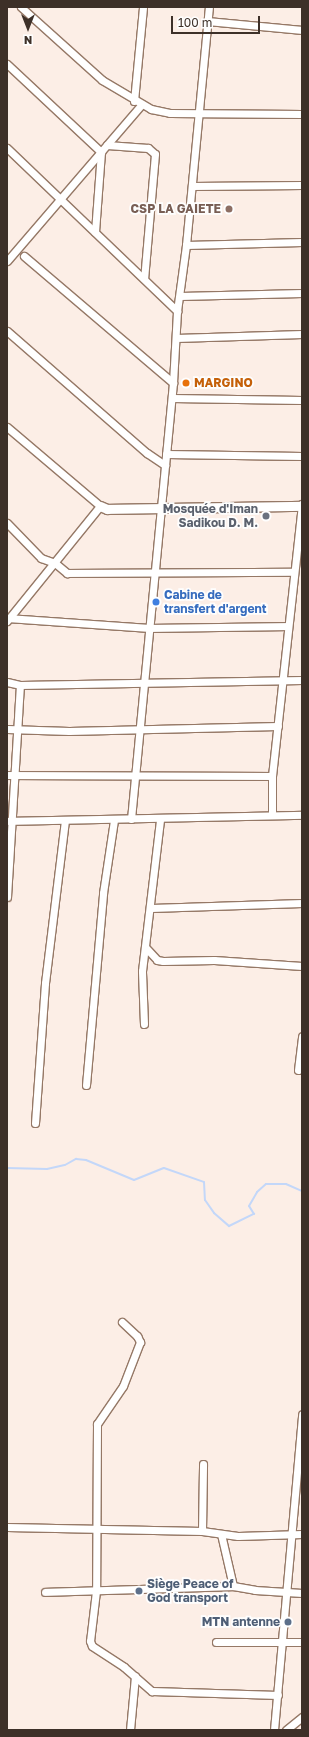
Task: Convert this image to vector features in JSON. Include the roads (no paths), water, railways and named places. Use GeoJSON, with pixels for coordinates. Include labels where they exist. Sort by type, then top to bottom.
{"type":"FeatureCollection","features":[{"type":"Feature","properties":{"kind":"street"},"geometry":{"type":"LineString","coordinates":[[21,7],[102,80],[141,105],[170,113],[302,114]]}},
{"type":"Feature","properties":{"kind":"street"},"geometry":{"type":"LineString","coordinates":[[134,101],[143,7]]}},
{"type":"Feature","properties":{"kind":"street"},"geometry":{"type":"LineString","coordinates":[[131,819],[172,398],[177,311],[186,245],[210,7]]}},
{"type":"Feature","properties":{"kind":"street"},"geometry":{"type":"LineString","coordinates":[[208,21],[302,30]]}},
{"type":"Feature","properties":{"kind":"street"},"geometry":{"type":"LineString","coordinates":[[7,64],[101,152]]}},
{"type":"Feature","properties":{"kind":"street"},"geometry":{"type":"LineString","coordinates":[[7,261],[61,200],[141,105]]}},
{"type":"Feature","properties":{"kind":"street"},"geometry":{"type":"LineString","coordinates":[[107,145],[148,148],[155,154],[144,279]]}},
{"type":"Feature","properties":{"kind":"street"},"geometry":{"type":"LineString","coordinates":[[7,148],[177,311]]}},
{"type":"Feature","properties":{"kind":"street"},"geometry":{"type":"LineString","coordinates":[[94,232],[101,152]]}},
{"type":"Feature","properties":{"kind":"street"},"geometry":{"type":"LineString","coordinates":[[192,186],[302,185]]}},
{"type":"Feature","properties":{"kind":"street"},"geometry":{"type":"LineString","coordinates":[[186,245],[302,242]]}},
{"type":"Feature","properties":{"kind":"street"},"geometry":{"type":"LineString","coordinates":[[24,256],[173,383]]}},
{"type":"Feature","properties":{"kind":"street"},"geometry":{"type":"LineString","coordinates":[[180,296],[302,294]]}},
{"type":"Feature","properties":{"kind":"street"},"geometry":{"type":"LineString","coordinates":[[7,331],[147,453],[165,465]]}},
{"type":"Feature","properties":{"kind":"street"},"geometry":{"type":"LineString","coordinates":[[176,338],[302,334]]}},
{"type":"Feature","properties":{"kind":"street"},"geometry":{"type":"LineString","coordinates":[[172,398],[302,400]]}},
{"type":"Feature","properties":{"kind":"street"},"geometry":{"type":"LineString","coordinates":[[8,429],[100,506],[107,509],[302,505],[288,626],[284,680],[272,776],[272,815]]}},
{"type":"Feature","properties":{"kind":"street"},"geometry":{"type":"LineString","coordinates":[[166,454],[302,456]]}},
{"type":"Feature","properties":{"kind":"street"},"geometry":{"type":"LineString","coordinates":[[7,620],[100,506]]}},
{"type":"Feature","properties":{"kind":"street"},"geometry":{"type":"LineString","coordinates":[[7,523],[41,558],[55,563],[67,572],[294,572]]}},
{"type":"Feature","properties":{"kind":"street"},"geometry":{"type":"LineString","coordinates":[[7,620],[150,628],[288,626]]}},
{"type":"Feature","properties":{"kind":"street"},"geometry":{"type":"LineString","coordinates":[[7,682],[20,685],[302,680]]}},
{"type":"Feature","properties":{"kind":"street"},"geometry":{"type":"LineString","coordinates":[[7,897],[10,821],[16,776],[19,730],[20,685]]}},
{"type":"Feature","properties":{"kind":"street"},"geometry":{"type":"LineString","coordinates":[[7,729],[278,726]]}},
{"type":"Feature","properties":{"kind":"street"},"geometry":{"type":"LineString","coordinates":[[7,775],[135,777],[272,776]]}},
{"type":"Feature","properties":{"kind":"street"},"geometry":{"type":"LineString","coordinates":[[10,821],[302,815]]}},
{"type":"Feature","properties":{"kind":"street"},"geometry":{"type":"LineString","coordinates":[[144,1024],[142,971],[151,908],[160,819]]}},
{"type":"Feature","properties":{"kind":"street"},"geometry":{"type":"LineString","coordinates":[[35,1123],[45,983],[65,820]]}},
{"type":"Feature","properties":{"kind":"street"},"geometry":{"type":"LineString","coordinates":[[86,1085],[103,893],[114,820]]}},
{"type":"Feature","properties":{"kind":"street"},"geometry":{"type":"LineString","coordinates":[[151,908],[302,903]]}},
{"type":"Feature","properties":{"kind":"street"},"geometry":{"type":"LineString","coordinates":[[146,948],[157,960],[163,961],[208,960],[302,966]]}},
{"type":"Feature","properties":{"kind":"street"},"geometry":{"type":"LineString","coordinates":[[298,1070],[302,1036]]}},
{"type":"Feature","properties":{"kind":"street"},"geometry":{"type":"LineString","coordinates":[[122,1322],[137,1336],[139,1349],[123,1386],[97,1424],[96,1591],[90,1641],[92,1646],[135,1676],[145,1687],[160,1693],[278,1695]]}},
{"type":"Feature","properties":{"kind":"street"},"geometry":{"type":"LineString","coordinates":[[274,1730],[302,1414]]}},
{"type":"Feature","properties":{"kind":"street"},"geometry":{"type":"LineString","coordinates":[[202,1531],[203,1464]]}},
{"type":"Feature","properties":{"kind":"street"},"geometry":{"type":"LineString","coordinates":[[7,1527],[202,1531],[221,1534],[302,1534]]}},
{"type":"Feature","properties":{"kind":"street"},"geometry":{"type":"LineString","coordinates":[[221,1534],[233,1586]]}},
{"type":"Feature","properties":{"kind":"street"},"geometry":{"type":"LineString","coordinates":[[45,1592],[233,1586],[287,1593],[302,1593]]}},
{"type":"Feature","properties":{"kind":"street"},"geometry":{"type":"LineString","coordinates":[[216,1642],[302,1642]]}},
{"type":"Feature","properties":{"kind":"street"},"geometry":{"type":"LineString","coordinates":[[130,1730],[135,1676]]}},
{"type":"Feature","properties":{"kind":"street"},"geometry":{"type":"LineString","coordinates":[[286,1730],[302,1717]]}},
{"type":"Feature","properties":{"kind":"waterway"},"geometry":{"type":"LineString","coordinates":[[7,1168],[47,1169],[65,1165],[76,1159],[86,1160],[134,1180],[164,1168],[204,1182],[205,1200],[214,1213],[229,1226],[254,1214],[249,1206],[257,1192],[266,1184],[286,1184],[302,1191]]}},
{"type":"Feature","properties":{"kind":"place","name":"CSP LA GAIETE"},"geometry":{"type":"Point","coordinates":[229,209]}},
{"type":"Feature","properties":{"kind":"place","name":"MARGINO"},"geometry":{"type":"Point","coordinates":[186,383]}},
{"type":"Feature","properties":{"kind":"place","name":"Mosquée d'Iman Sadikou D. M."},"geometry":{"type":"Point","coordinates":[266,516]}},
{"type":"Feature","properties":{"kind":"place","name":"Cabine de transfert d'argent"},"geometry":{"type":"Point","coordinates":[156,602]}},
{"type":"Feature","properties":{"kind":"place","name":"Siège Peace of God transport"},"geometry":{"type":"Point","coordinates":[139,1591]}},
{"type":"Feature","properties":{"kind":"place","name":"MTN antenne"},"geometry":{"type":"Point","coordinates":[288,1622]}}]}
